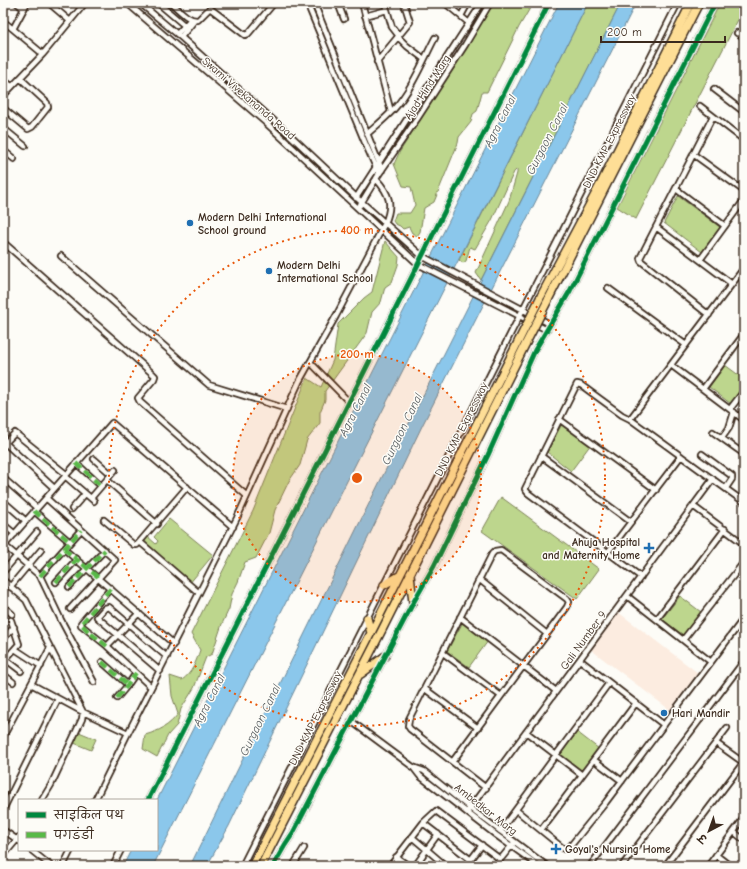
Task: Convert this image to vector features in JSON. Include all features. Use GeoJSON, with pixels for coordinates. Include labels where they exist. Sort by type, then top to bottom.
{"type":"FeatureCollection","features":[{"type":"Feature","properties":{"kind":"highway","name":"DND KMP Expressway"},"geometry":{"type":"LineString","coordinates":[[260,866],[411,571],[691,3]]}},
{"type":"Feature","properties":{"kind":"highway","name":"DND KMP Expressway"},"geometry":{"type":"LineString","coordinates":[[252,866],[417,540],[699,3]]}},
{"type":"Feature","properties":{"kind":"highway"},"geometry":{"type":"LineString","coordinates":[[411,571],[413,603]]}},
{"type":"Feature","properties":{"kind":"highway"},"geometry":{"type":"LineString","coordinates":[[384,585],[400,576]]}},
{"type":"Feature","properties":{"kind":"highway"},"geometry":{"type":"LineString","coordinates":[[367,618],[371,633]]}},
{"type":"Feature","properties":{"kind":"highway"},"geometry":{"type":"LineString","coordinates":[[358,676],[385,656]]}},
{"type":"Feature","properties":{"kind":"street"},"geometry":{"type":"LineString","coordinates":[[17,3],[24,9]]}},
{"type":"Feature","properties":{"kind":"street"},"geometry":{"type":"LineString","coordinates":[[13,29],[27,3]]}},
{"type":"Feature","properties":{"kind":"street"},"geometry":{"type":"LineString","coordinates":[[49,3],[70,21]]}},
{"type":"Feature","properties":{"kind":"street","name":"Swami Vivekananda Road"},"geometry":{"type":"LineString","coordinates":[[127,3],[265,122],[421,265],[519,317],[547,330]]}},
{"type":"Feature","properties":{"kind":"street"},"geometry":{"type":"LineString","coordinates":[[140,3],[179,35],[422,256],[550,324]]}},
{"type":"Feature","properties":{"kind":"street"},"geometry":{"type":"LineString","coordinates":[[158,3],[184,25]]}},
{"type":"Feature","properties":{"kind":"street"},"geometry":{"type":"LineString","coordinates":[[179,35],[184,25],[192,20],[198,20],[209,8],[244,35],[247,35],[274,3]]}},
{"type":"Feature","properties":{"kind":"street"},"geometry":{"type":"LineString","coordinates":[[307,3],[377,165]]}},
{"type":"Feature","properties":{"kind":"street"},"geometry":{"type":"LineString","coordinates":[[96,799],[151,687],[233,527],[299,382],[389,215],[390,204],[384,190],[367,134],[314,3]]}},
{"type":"Feature","properties":{"kind":"street"},"geometry":{"type":"LineString","coordinates":[[338,3],[344,19]]}},
{"type":"Feature","properties":{"kind":"street"},"geometry":{"type":"LineString","coordinates":[[362,3],[391,112]]}},
{"type":"Feature","properties":{"kind":"street"},"geometry":{"type":"LineString","coordinates":[[385,3],[392,27],[407,46],[424,59]]}},
{"type":"Feature","properties":{"kind":"street"},"geometry":{"type":"LineString","coordinates":[[377,62],[410,22],[404,3]]}},
{"type":"Feature","properties":{"kind":"street"},"geometry":{"type":"LineString","coordinates":[[446,3],[469,23]]}},
{"type":"Feature","properties":{"kind":"street"},"geometry":{"type":"LineString","coordinates":[[461,16],[468,3]]}},
{"type":"Feature","properties":{"kind":"street"},"geometry":{"type":"LineString","coordinates":[[353,203],[482,3]]}},
{"type":"Feature","properties":{"kind":"street","name":"Ajad Hind Marg"},"geometry":{"type":"LineString","coordinates":[[358,208],[379,174],[422,112],[490,3]]}},
{"type":"Feature","properties":{"kind":"street"},"geometry":{"type":"LineString","coordinates":[[149,799],[348,402],[421,265],[422,256],[549,3]]}},
{"type":"Feature","properties":{"kind":"street"},"geometry":{"type":"LineString","coordinates":[[242,866],[678,3]]}},
{"type":"Feature","properties":{"kind":"street"},"geometry":{"type":"LineString","coordinates":[[273,866],[284,845],[293,833],[385,656],[434,566],[488,455],[535,350],[570,291],[715,3]]}},
{"type":"Feature","properties":{"kind":"street"},"geometry":{"type":"LineString","coordinates":[[3,96],[43,54],[82,4]]}},
{"type":"Feature","properties":{"kind":"street"},"geometry":{"type":"LineString","coordinates":[[173,4],[192,20]]}},
{"type":"Feature","properties":{"kind":"street"},"geometry":{"type":"LineString","coordinates":[[365,16],[387,10]]}},
{"type":"Feature","properties":{"kind":"street"},"geometry":{"type":"LineString","coordinates":[[179,35],[192,20]]}},
{"type":"Feature","properties":{"kind":"street"},"geometry":{"type":"LineString","coordinates":[[3,21],[43,54]]}},
{"type":"Feature","properties":{"kind":"street"},"geometry":{"type":"LineString","coordinates":[[737,33],[744,37]]}},
{"type":"Feature","properties":{"kind":"street"},"geometry":{"type":"LineString","coordinates":[[367,134],[391,112],[407,90],[435,38]]}},
{"type":"Feature","properties":{"kind":"street"},"geometry":{"type":"LineString","coordinates":[[3,108],[28,129],[32,127],[48,107],[47,103],[20,78]]}},
{"type":"Feature","properties":{"kind":"street"},"geometry":{"type":"LineString","coordinates":[[3,79],[11,86]]}},
{"type":"Feature","properties":{"kind":"street"},"geometry":{"type":"LineString","coordinates":[[714,89],[744,112]]}},
{"type":"Feature","properties":{"kind":"street"},"geometry":{"type":"LineString","coordinates":[[700,106],[744,140]]}},
{"type":"Feature","properties":{"kind":"street"},"geometry":{"type":"LineString","coordinates":[[709,315],[640,259],[640,256],[713,116]]}},
{"type":"Feature","properties":{"kind":"street"},"geometry":{"type":"LineString","coordinates":[[3,128],[25,146]]}},
{"type":"Feature","properties":{"kind":"street"},"geometry":{"type":"LineString","coordinates":[[3,150],[14,159]]}},
{"type":"Feature","properties":{"kind":"street"},"geometry":{"type":"LineString","coordinates":[[693,154],[744,191]]}},
{"type":"Feature","properties":{"kind":"street"},"geometry":{"type":"LineString","coordinates":[[676,189],[725,226]]}},
{"type":"Feature","properties":{"kind":"street"},"geometry":{"type":"LineString","coordinates":[[700,260],[744,200]]}},
{"type":"Feature","properties":{"kind":"street"},"geometry":{"type":"LineString","coordinates":[[656,227],[732,284]]}},
{"type":"Feature","properties":{"kind":"street"},"geometry":{"type":"LineString","coordinates":[[3,242],[153,374],[154,380],[138,398],[140,402],[247,496]]}},
{"type":"Feature","properties":{"kind":"street"},"geometry":{"type":"LineString","coordinates":[[61,256],[209,385],[287,409]]}},
{"type":"Feature","properties":{"kind":"street"},"geometry":{"type":"LineString","coordinates":[[630,419],[744,268]]}},
{"type":"Feature","properties":{"kind":"street"},"geometry":{"type":"LineString","coordinates":[[608,288],[686,345]]}},
{"type":"Feature","properties":{"kind":"street"},"geometry":{"type":"LineString","coordinates":[[702,389],[744,334]]}},
{"type":"Feature","properties":{"kind":"street"},"geometry":{"type":"LineString","coordinates":[[310,362],[348,402]]}},
{"type":"Feature","properties":{"kind":"street"},"geometry":{"type":"LineString","coordinates":[[671,365],[744,420]]}},
{"type":"Feature","properties":{"kind":"street"},"geometry":{"type":"LineString","coordinates":[[641,577],[526,491],[526,487],[541,456],[578,384],[630,419],[743,500]]}},
{"type":"Feature","properties":{"kind":"street"},"geometry":{"type":"LineString","coordinates":[[722,438],[729,428],[732,411],[744,391]]}},
{"type":"Feature","properties":{"kind":"street"},"geometry":{"type":"LineString","coordinates":[[559,419],[656,490]]}},
{"type":"Feature","properties":{"kind":"street"},"geometry":{"type":"LineString","coordinates":[[94,682],[61,620],[40,576],[4,546],[65,475],[112,423],[233,527]]}},
{"type":"Feature","properties":{"kind":"street"},"geometry":{"type":"LineString","coordinates":[[713,432],[744,454]]}},
{"type":"Feature","properties":{"kind":"street"},"geometry":{"type":"LineString","coordinates":[[54,488],[4,442],[15,433],[92,500],[113,472],[94,459]]}},
{"type":"Feature","properties":{"kind":"street"},"geometry":{"type":"LineString","coordinates":[[702,454],[732,476],[732,479],[726,488]]}},
{"type":"Feature","properties":{"kind":"street"},"geometry":{"type":"LineString","coordinates":[[541,456],[631,522]]}},
{"type":"Feature","properties":{"kind":"street"},"geometry":{"type":"LineString","coordinates":[[608,552],[681,456]]}},
{"type":"Feature","properties":{"kind":"street"},"geometry":{"type":"LineString","coordinates":[[76,463],[101,486]]}},
{"type":"Feature","properties":{"kind":"street"},"geometry":{"type":"LineString","coordinates":[[3,478],[70,542]]}},
{"type":"Feature","properties":{"kind":"street","name":"Gali Number 9"},"geometry":{"type":"LineString","coordinates":[[469,810],[713,479]]}},
{"type":"Feature","properties":{"kind":"street"},"geometry":{"type":"LineString","coordinates":[[106,480],[157,524]]}},
{"type":"Feature","properties":{"kind":"street"},"geometry":{"type":"LineString","coordinates":[[104,520],[134,545],[137,545],[157,524],[187,487]]}},
{"type":"Feature","properties":{"kind":"street"},"geometry":{"type":"LineString","coordinates":[[72,509],[85,494]]}},
{"type":"Feature","properties":{"kind":"street"},"geometry":{"type":"LineString","coordinates":[[46,498],[115,560],[70,609]]}},
{"type":"Feature","properties":{"kind":"street"},"geometry":{"type":"LineString","coordinates":[[3,501],[26,521]]}},
{"type":"Feature","properties":{"kind":"street"},"geometry":{"type":"LineString","coordinates":[[693,506],[744,544]]}},
{"type":"Feature","properties":{"kind":"street"},"geometry":{"type":"LineString","coordinates":[[3,524],[14,534]]}},
{"type":"Feature","properties":{"kind":"street"},"geometry":{"type":"LineString","coordinates":[[657,619],[725,529]]}},
{"type":"Feature","properties":{"kind":"street"},"geometry":{"type":"LineString","coordinates":[[40,576],[81,530]]}},
{"type":"Feature","properties":{"kind":"street"},"geometry":{"type":"LineString","coordinates":[[3,572],[37,532]]}},
{"type":"Feature","properties":{"kind":"street"},"geometry":{"type":"LineString","coordinates":[[140,542],[199,594]]}},
{"type":"Feature","properties":{"kind":"street"},"geometry":{"type":"LineString","coordinates":[[64,549],[139,612],[174,644]]}},
{"type":"Feature","properties":{"kind":"street"},"geometry":{"type":"LineString","coordinates":[[10,587],[41,550]]}},
{"type":"Feature","properties":{"kind":"street"},"geometry":{"type":"LineString","coordinates":[[69,588],[105,550]]}},
{"type":"Feature","properties":{"kind":"street"},"geometry":{"type":"LineString","coordinates":[[453,761],[568,605],[567,599],[501,550],[495,550],[492,554],[425,689],[408,719],[408,726],[410,729],[486,788]]}},
{"type":"Feature","properties":{"kind":"street"},"geometry":{"type":"LineString","coordinates":[[56,582],[77,559]]}},
{"type":"Feature","properties":{"kind":"street"},"geometry":{"type":"LineString","coordinates":[[684,640],[744,562]]}},
{"type":"Feature","properties":{"kind":"street"},"geometry":{"type":"LineString","coordinates":[[3,580],[26,600],[83,712],[82,719],[42,799]]}},
{"type":"Feature","properties":{"kind":"street"},"geometry":{"type":"LineString","coordinates":[[480,580],[547,634]]}},
{"type":"Feature","properties":{"kind":"street"},"geometry":{"type":"LineString","coordinates":[[111,588],[81,624],[151,687]]}},
{"type":"Feature","properties":{"kind":"street"},"geometry":{"type":"LineString","coordinates":[[627,596],[711,662]]}},
{"type":"Feature","properties":{"kind":"street"},"geometry":{"type":"LineString","coordinates":[[3,606],[12,614]]}},
{"type":"Feature","properties":{"kind":"street"},"geometry":{"type":"LineString","coordinates":[[160,671],[97,617],[108,606],[167,657]]}},
{"type":"Feature","properties":{"kind":"street"},"geometry":{"type":"LineString","coordinates":[[107,646],[139,612]]}},
{"type":"Feature","properties":{"kind":"street"},"geometry":{"type":"LineString","coordinates":[[460,617],[556,691]]}},
{"type":"Feature","properties":{"kind":"street"},"geometry":{"type":"LineString","coordinates":[[516,810],[564,849],[568,849],[622,781],[744,618]]}},
{"type":"Feature","properties":{"kind":"street"},"geometry":{"type":"LineString","coordinates":[[11,620],[20,642],[4,659],[21,671]]}},
{"type":"Feature","properties":{"kind":"street"},"geometry":{"type":"LineString","coordinates":[[3,638],[14,627]]}},
{"type":"Feature","properties":{"kind":"street"},"geometry":{"type":"LineString","coordinates":[[3,737],[50,648]]}},
{"type":"Feature","properties":{"kind":"street"},"geometry":{"type":"LineString","coordinates":[[15,649],[41,666]]}},
{"type":"Feature","properties":{"kind":"street"},"geometry":{"type":"LineString","coordinates":[[443,653],[501,696]]}},
{"type":"Feature","properties":{"kind":"street"},"geometry":{"type":"LineString","coordinates":[[580,660],[664,725]]}},
{"type":"Feature","properties":{"kind":"street"},"geometry":{"type":"LineString","coordinates":[[590,866],[744,661]]}},
{"type":"Feature","properties":{"kind":"street"},"geometry":{"type":"LineString","coordinates":[[102,662],[128,685]]}},
{"type":"Feature","properties":{"kind":"street"},"geometry":{"type":"LineString","coordinates":[[117,698],[136,673]]}},
{"type":"Feature","properties":{"kind":"street"},"geometry":{"type":"LineString","coordinates":[[3,674],[13,682]]}},
{"type":"Feature","properties":{"kind":"street"},"geometry":{"type":"LineString","coordinates":[[500,831],[609,683]]}},
{"type":"Feature","properties":{"kind":"street"},"geometry":{"type":"LineString","coordinates":[[31,684],[83,712],[128,733]]}},
{"type":"Feature","properties":{"kind":"street"},"geometry":{"type":"LineString","coordinates":[[425,689],[478,728]]}},
{"type":"Feature","properties":{"kind":"street"},"geometry":{"type":"LineString","coordinates":[[3,810],[58,699]]}},
{"type":"Feature","properties":{"kind":"street"},"geometry":{"type":"LineString","coordinates":[[541,830],[636,703]]}},
{"type":"Feature","properties":{"kind":"street","name":"Ambedkar Marg"},"geometry":{"type":"LineString","coordinates":[[351,721],[413,767],[420,776],[500,831],[512,844],[547,866]]}},
{"type":"Feature","properties":{"kind":"street"},"geometry":{"type":"LineString","coordinates":[[622,866],[726,728]]}},
{"type":"Feature","properties":{"kind":"street"},"geometry":{"type":"LineString","coordinates":[[526,732],[582,776]]}},
{"type":"Feature","properties":{"kind":"street"},"geometry":{"type":"LineString","coordinates":[[665,866],[744,763],[716,743]]}},
{"type":"Feature","properties":{"kind":"street"},"geometry":{"type":"LineString","coordinates":[[594,760],[622,781]]}},
{"type":"Feature","properties":{"kind":"street","name":"Ambedkar Marg"},"geometry":{"type":"LineString","coordinates":[[469,810],[539,866]]}},
{"type":"Feature","properties":{"kind":"street"},"geometry":{"type":"LineString","coordinates":[[390,866],[423,823],[432,813],[437,811],[500,860]]}},
{"type":"Feature","properties":{"kind":"street"},"geometry":{"type":"LineString","coordinates":[[708,866],[744,818]]}},
{"type":"Feature","properties":{"kind":"street"},"geometry":{"type":"LineString","coordinates":[[423,823],[471,860]]}},
{"type":"Feature","properties":{"kind":"street"},"geometry":{"type":"LineString","coordinates":[[3,830],[18,839],[3,856]]}},
{"type":"Feature","properties":{"kind":"street"},"geometry":{"type":"LineString","coordinates":[[734,832],[744,840]]}},
{"type":"Feature","properties":{"kind":"street"},"geometry":{"type":"LineString","coordinates":[[415,866],[438,834]]}},
{"type":"Feature","properties":{"kind":"street"},"geometry":{"type":"LineString","coordinates":[[412,838],[445,866]]}},
{"type":"Feature","properties":{"kind":"street"},"geometry":{"type":"LineString","coordinates":[[495,866],[512,844]]}},
{"type":"Feature","properties":{"kind":"street"},"geometry":{"type":"LineString","coordinates":[[466,866],[482,846]]}},
{"type":"Feature","properties":{"kind":"street"},"geometry":{"type":"LineString","coordinates":[[293,866],[304,848]]}},
{"type":"Feature","properties":{"kind":"street"},"geometry":{"type":"LineString","coordinates":[[32,851],[51,866]]}},
{"type":"Feature","properties":{"kind":"street"},"geometry":{"type":"LineString","coordinates":[[63,866],[70,851]]}},
{"type":"Feature","properties":{"kind":"street"},"geometry":{"type":"LineString","coordinates":[[113,866],[120,851]]}},
{"type":"Feature","properties":{"kind":"street"},"geometry":{"type":"LineString","coordinates":[[716,855],[730,866]]}},
{"type":"Feature","properties":{"kind":"street"},"geometry":{"type":"LineString","coordinates":[[396,857],[409,866]]}},
{"type":"Feature","properties":{"kind":"street"},"geometry":{"type":"LineString","coordinates":[[3,862],[7,866]]}},
{"type":"Feature","properties":{"kind":"shaded area"},"geometry":{"type":"Polygon","coordinates":[[[618,612],[698,673],[670,710],[590,649],[618,612]]]}},
{"type":"Feature","properties":{"kind":"green space"},"geometry":{"type":"Polygon","coordinates":[[[494,3],[533,3],[519,27],[487,92],[482,92],[477,111],[473,114],[471,122],[459,137],[458,143],[434,202],[424,208],[420,232],[417,236],[412,233],[409,227],[403,229],[393,221],[396,213],[410,213],[415,205],[411,187],[403,186],[394,164],[399,153],[494,3]]]}},
{"type":"Feature","properties":{"kind":"green space"},"geometry":{"type":"Polygon","coordinates":[[[588,3],[621,3],[481,280],[476,273],[509,201],[517,169],[514,172],[492,220],[475,249],[470,247],[466,261],[463,263],[459,260],[588,3]]]}},
{"type":"Feature","properties":{"kind":"green space"},"geometry":{"type":"Polygon","coordinates":[[[720,3],[744,3],[744,8],[636,219],[617,207],[720,3]]]}},
{"type":"Feature","properties":{"kind":"green space"},"geometry":{"type":"Polygon","coordinates":[[[678,196],[721,228],[702,252],[664,223],[678,196]]]}},
{"type":"Feature","properties":{"kind":"green space"},"geometry":{"type":"Polygon","coordinates":[[[385,241],[399,257],[392,282],[385,287],[381,302],[372,312],[367,333],[325,391],[325,400],[320,412],[320,423],[307,440],[300,465],[289,481],[275,510],[269,533],[256,558],[245,562],[232,594],[229,609],[222,624],[212,654],[206,657],[194,688],[181,709],[177,725],[168,735],[157,757],[143,749],[145,735],[163,728],[178,714],[172,696],[170,676],[182,680],[193,667],[197,659],[200,650],[191,634],[253,511],[307,378],[321,387],[333,360],[338,324],[372,292],[385,241]]]}},
{"type":"Feature","properties":{"kind":"green space"},"geometry":{"type":"Polygon","coordinates":[[[725,365],[744,379],[744,386],[731,404],[709,387],[725,365]]]}},
{"type":"Feature","properties":{"kind":"green space"},"geometry":{"type":"Polygon","coordinates":[[[563,422],[591,444],[571,471],[547,452],[563,422]]]}},
{"type":"Feature","properties":{"kind":"green space"},"geometry":{"type":"Polygon","coordinates":[[[501,497],[599,569],[577,599],[482,531],[501,497]]]}},
{"type":"Feature","properties":{"kind":"green space"},"geometry":{"type":"Polygon","coordinates":[[[169,519],[213,555],[189,584],[140,545],[147,536],[156,544],[158,541],[154,537],[169,519]]]}},
{"type":"Feature","properties":{"kind":"green space"},"geometry":{"type":"Polygon","coordinates":[[[680,596],[701,612],[683,635],[662,619],[680,596]]]}},
{"type":"Feature","properties":{"kind":"green space"},"geometry":{"type":"Polygon","coordinates":[[[463,622],[488,641],[469,667],[447,651],[463,622]]]}},
{"type":"Feature","properties":{"kind":"green space"},"geometry":{"type":"Polygon","coordinates":[[[79,732],[96,739],[91,750],[74,743],[79,732]]]}},
{"type":"Feature","properties":{"kind":"green space"},"geometry":{"type":"Polygon","coordinates":[[[577,732],[599,749],[582,772],[560,755],[577,732]]]}},
{"type":"Feature","properties":{"kind":"water","name":"Agra Canal"},"geometry":{"type":"Polygon","coordinates":[[[559,3],[588,3],[153,866],[123,866],[130,851],[158,851],[158,799],[559,3]]]}},
{"type":"Feature","properties":{"kind":"water"},"geometry":{"type":"Polygon","coordinates":[[[621,3],[636,3],[423,424],[229,826],[207,866],[190,866],[394,453],[621,3]]]}},
{"type":"Feature","properties":{"kind":"marked path"},"geometry":{"type":"LineString","coordinates":[[76,463],[101,486]]}},
{"type":"Feature","properties":{"kind":"marked path"},"geometry":{"type":"LineString","coordinates":[[34,511],[70,542]]}},
{"type":"Feature","properties":{"kind":"marked path"},"geometry":{"type":"LineString","coordinates":[[40,576],[81,530]]}},
{"type":"Feature","properties":{"kind":"marked path"},"geometry":{"type":"LineString","coordinates":[[64,549],[98,577]]}},
{"type":"Feature","properties":{"kind":"marked path"},"geometry":{"type":"LineString","coordinates":[[69,587],[105,550]]}},
{"type":"Feature","properties":{"kind":"marked path"},"geometry":{"type":"LineString","coordinates":[[56,582],[77,559]]}},
{"type":"Feature","properties":{"kind":"marked path"},"geometry":{"type":"LineString","coordinates":[[107,646],[81,624],[111,588]]}},
{"type":"Feature","properties":{"kind":"marked path"},"geometry":{"type":"LineString","coordinates":[[102,662],[128,685]]}},
{"type":"Feature","properties":{"kind":"marked path"},"geometry":{"type":"LineString","coordinates":[[117,698],[136,673]]}},
{"type":"Feature","properties":{"kind":"cycle path"},"geometry":{"type":"LineString","coordinates":[[149,799],[549,3]]}},
{"type":"Feature","properties":{"kind":"cycle path"},"geometry":{"type":"LineString","coordinates":[[273,866],[293,833],[413,603],[434,566],[488,455],[535,350],[570,291],[715,3]]}},
{"type":"Feature","properties":{"kind":"place","name":"Modern Delhi International School ground"},"geometry":{"type":"Point","coordinates":[190,223]}},
{"type":"Feature","properties":{"kind":"place","name":"Modern Delhi International School"},"geometry":{"type":"Point","coordinates":[269,271]}},
{"type":"Feature","properties":{"kind":"place","name":"Ahuja Hospital and Maternity Home"},"geometry":{"type":"Point","coordinates":[649,548]}},
{"type":"Feature","properties":{"kind":"place","name":"Hari Mandir"},"geometry":{"type":"Point","coordinates":[664,713]}},
{"type":"Feature","properties":{"kind":"place","name":"Goyal's Nursing Home"},"geometry":{"type":"Point","coordinates":[556,849]}},
{"type":"Feature","properties":{"kind":"water label","name":"Gurgaon Canal"},"geometry":{"type":"Point","coordinates":[547,139]}},
{"type":"Feature","properties":{"kind":"water label","name":"Gurgaon Canal"},"geometry":{"type":"Point","coordinates":[402,429]}},
{"type":"Feature","properties":{"kind":"water label","name":"Gurgaon Canal"},"geometry":{"type":"Point","coordinates":[260,720]}}]}
